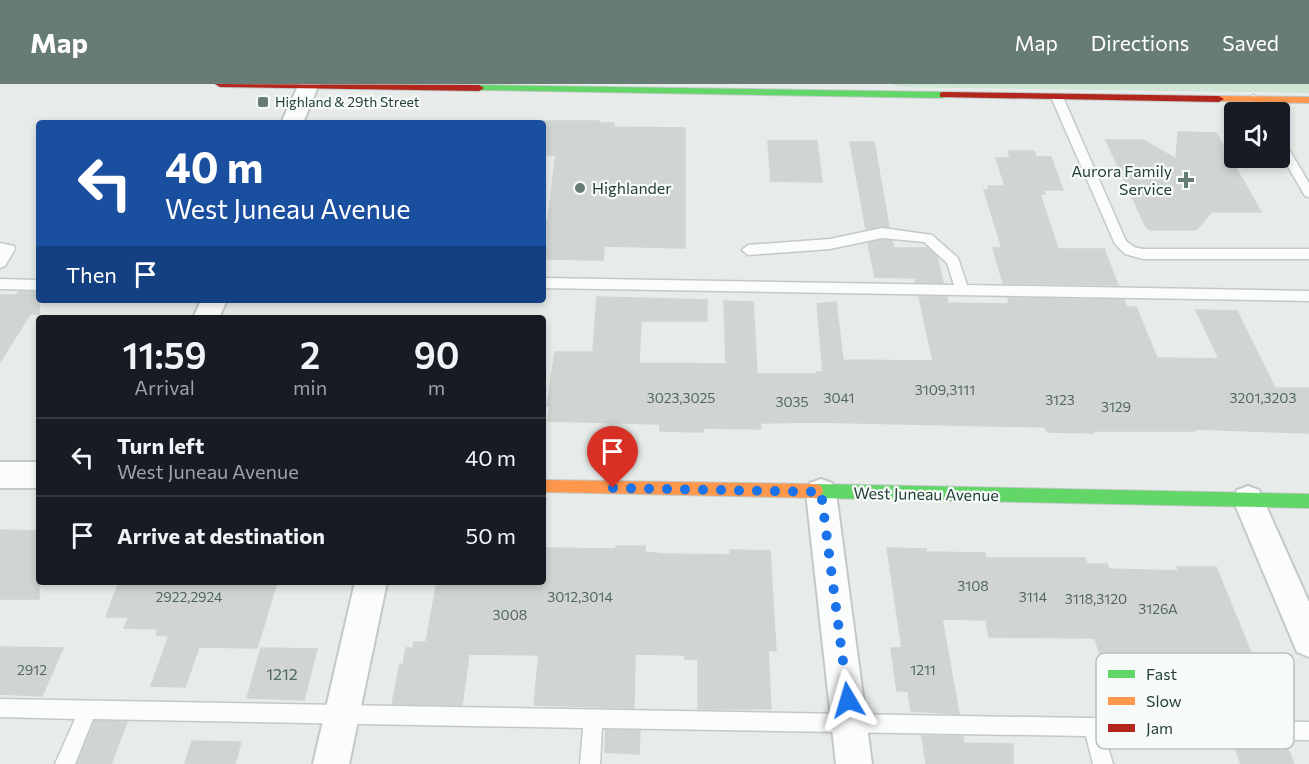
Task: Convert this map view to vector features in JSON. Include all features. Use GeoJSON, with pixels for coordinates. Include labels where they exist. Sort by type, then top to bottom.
{"type":"FeatureCollection","features":[{"type":"Feature","properties":{"kind":"main road"},"geometry":{"type":"LineString","coordinates":[[220,84],[877,89],[1057,97],[1309,100]]}},
{"type":"Feature","properties":{"kind":"main road","name":"West Juneau Avenue"},"geometry":{"type":"LineString","coordinates":[[546,486],[1309,501]]}},
{"type":"Feature","properties":{"kind":"street"},"geometry":{"type":"LineString","coordinates":[[293,120],[309,85]]}},
{"type":"Feature","properties":{"kind":"street"},"geometry":{"type":"LineString","coordinates":[[0,475],[36,476]]}},
{"type":"Feature","properties":{"kind":"street"},"geometry":{"type":"LineString","coordinates":[[821,492],[854,764]]}},
{"type":"Feature","properties":{"kind":"street"},"geometry":{"type":"LineString","coordinates":[[1248,500],[1309,639]]}},
{"type":"Feature","properties":{"kind":"street"},"geometry":{"type":"LineString","coordinates":[[331,764],[370,585]]}},
{"type":"Feature","properties":{"kind":"lane"},"geometry":{"type":"LineString","coordinates":[[1057,97],[1121,244],[1130,251],[1143,254],[1309,254]]}},
{"type":"Feature","properties":{"kind":"lane"},"geometry":{"type":"LineString","coordinates":[[1290,161],[1309,194]]}},
{"type":"Feature","properties":{"kind":"lane"},"geometry":{"type":"LineString","coordinates":[[748,250],[830,244],[882,233],[927,238],[953,261],[962,290]]}},
{"type":"Feature","properties":{"kind":"lane"},"geometry":{"type":"LineString","coordinates":[[0,248],[9,249],[0,263]]}},
{"type":"Feature","properties":{"kind":"lane"},"geometry":{"type":"LineString","coordinates":[[0,284],[36,285]]}},
{"type":"Feature","properties":{"kind":"lane"},"geometry":{"type":"LineString","coordinates":[[546,284],[1309,296]]}},
{"type":"Feature","properties":{"kind":"lane"},"geometry":{"type":"LineString","coordinates":[[0,708],[342,712],[1096,727]]}},
{"type":"Feature","properties":{"kind":"lane"},"geometry":{"type":"LineString","coordinates":[[66,764],[88,709]]}},
{"type":"Feature","properties":{"kind":"lane"},"geometry":{"type":"LineString","coordinates":[[590,764],[592,717]]}},
{"type":"Feature","properties":{"kind":"lane"},"geometry":{"type":"LineString","coordinates":[[1093,727],[1096,738]]}},
{"type":"Feature","properties":{"kind":"lane"},"geometry":{"type":"LineString","coordinates":[[1294,731],[1309,731]]}},
{"type":"Feature","properties":{"kind":"lane"},"geometry":{"type":"LineString","coordinates":[[1099,749],[1103,764]]}},
{"type":"Feature","properties":{"kind":"green space"},"geometry":{"type":"Polygon","coordinates":[[[891,84],[1309,84],[1309,93],[900,87],[891,84]]]}},
{"type":"Feature","properties":{"kind":"building"},"geometry":{"type":"Polygon","coordinates":[[[546,121],[599,121],[599,123],[614,123],[614,127],[685,128],[685,248],[604,246],[603,260],[546,259],[546,220],[548,220],[556,155],[546,155],[546,121]]]}},
{"type":"Feature","properties":{"kind":"building","name":"Aurora Family Service"},"geometry":{"type":"Polygon","coordinates":[[[1178,132],[1216,133],[1224,147],[1224,168],[1236,168],[1261,212],[1212,212],[1196,230],[1150,230],[1145,225],[1106,140],[1143,140],[1176,159],[1178,132]]]}},
{"type":"Feature","properties":{"kind":"building"},"geometry":{"type":"Polygon","coordinates":[[[768,141],[817,141],[822,182],[771,181],[768,141]]]}},
{"type":"Feature","properties":{"kind":"building"},"geometry":{"type":"Polygon","coordinates":[[[850,142],[874,142],[889,227],[866,229],[850,142]]]}},
{"type":"Feature","properties":{"kind":"building"},"geometry":{"type":"Polygon","coordinates":[[[1008,151],[1034,151],[1036,157],[1051,157],[1063,190],[1043,190],[1045,194],[1040,194],[1058,249],[1104,249],[1118,285],[1003,283],[993,248],[1002,248],[984,190],[989,190],[988,186],[1005,186],[996,158],[1010,158],[1008,151]]]}},
{"type":"Feature","properties":{"kind":"building"},"geometry":{"type":"Polygon","coordinates":[[[882,240],[892,241],[894,248],[927,248],[937,257],[943,283],[916,282],[915,278],[875,277],[868,243],[882,240]]]}},
{"type":"Feature","properties":{"kind":"building"},"geometry":{"type":"Polygon","coordinates":[[[19,292],[36,292],[39,314],[30,314],[0,362],[0,295],[17,295],[19,292]]]}},
{"type":"Feature","properties":{"kind":"building"},"geometry":{"type":"Polygon","coordinates":[[[597,297],[707,300],[707,321],[641,321],[639,363],[726,364],[724,301],[753,302],[757,374],[817,374],[816,372],[823,372],[817,304],[836,302],[843,360],[933,361],[919,297],[947,297],[948,303],[1009,304],[1008,298],[1124,300],[1127,307],[1136,307],[1157,358],[1219,359],[1196,310],[1237,311],[1275,388],[1309,388],[1309,433],[1195,429],[1195,431],[1047,432],[1045,427],[814,422],[760,423],[761,429],[703,428],[703,432],[660,431],[660,424],[548,421],[550,406],[547,406],[555,352],[593,352],[597,297]]]}},
{"type":"Feature","properties":{"kind":"building"},"geometry":{"type":"Polygon","coordinates":[[[0,530],[36,531],[36,585],[39,585],[39,599],[0,599],[0,530]]]}},
{"type":"Feature","properties":{"kind":"building"},"geometry":{"type":"Polygon","coordinates":[[[616,546],[645,546],[645,552],[730,555],[730,550],[770,551],[776,651],[768,650],[771,709],[698,709],[698,659],[685,659],[685,655],[635,654],[634,708],[534,705],[539,655],[469,654],[462,705],[392,704],[400,664],[403,665],[406,648],[413,648],[414,642],[426,642],[436,585],[546,585],[546,548],[616,549],[616,546]]]}},
{"type":"Feature","properties":{"kind":"building"},"geometry":{"type":"Polygon","coordinates":[[[887,548],[926,549],[926,552],[985,553],[986,558],[1085,558],[1087,564],[1107,564],[1109,569],[1179,571],[1177,567],[1216,567],[1251,653],[1099,653],[1095,638],[989,637],[986,620],[942,619],[959,714],[911,711],[908,691],[897,691],[891,648],[902,648],[887,548]]]}},
{"type":"Feature","properties":{"kind":"building"},"geometry":{"type":"Polygon","coordinates":[[[118,585],[276,585],[257,648],[199,647],[185,687],[151,686],[169,636],[156,635],[158,629],[124,628],[129,617],[106,617],[118,585]]]}},
{"type":"Feature","properties":{"kind":"building"},"geometry":{"type":"Polygon","coordinates":[[[0,647],[63,648],[42,696],[0,694],[0,647]]]}},
{"type":"Feature","properties":{"kind":"building"},"geometry":{"type":"Polygon","coordinates":[[[261,648],[317,649],[304,700],[247,698],[261,648]]]}},
{"type":"Feature","properties":{"kind":"building"},"geometry":{"type":"Polygon","coordinates":[[[95,721],[127,722],[111,764],[77,764],[95,721]]]}},
{"type":"Feature","properties":{"kind":"building"},"geometry":{"type":"Polygon","coordinates":[[[606,730],[640,731],[639,754],[605,752],[606,730]]]}},
{"type":"Feature","properties":{"kind":"building"},"geometry":{"type":"Polygon","coordinates":[[[922,736],[963,736],[964,743],[1013,744],[1013,764],[926,764],[922,736]]]}},
{"type":"Feature","properties":{"kind":"building"},"geometry":{"type":"Polygon","coordinates":[[[192,741],[241,742],[235,764],[185,764],[192,741]]]}},
{"type":"Feature","properties":{"kind":"building"},"geometry":{"type":"Polygon","coordinates":[[[1236,749],[1288,749],[1294,764],[1241,764],[1236,749]]]}},
{"type":"Feature","properties":{"kind":"traffic: fast"},"geometry":{"type":"LineString","coordinates":[[479,88],[943,95]]}},
{"type":"Feature","properties":{"kind":"traffic: fast"},"geometry":{"type":"LineString","coordinates":[[816,491],[1309,501]]}},
{"type":"Feature","properties":{"kind":"traffic: slow"},"geometry":{"type":"LineString","coordinates":[[1219,99],[1309,100]]}},
{"type":"Feature","properties":{"kind":"traffic: slow"},"geometry":{"type":"LineString","coordinates":[[546,486],[816,491]]}},
{"type":"Feature","properties":{"kind":"traffic: jam"},"geometry":{"type":"LineString","coordinates":[[220,84],[479,88]]}},
{"type":"Feature","properties":{"kind":"traffic: jam"},"geometry":{"type":"LineString","coordinates":[[943,95],[1219,99]]}},
{"type":"Feature","properties":{"kind":"place","name":"Highland & 29th Street"},"geometry":{"type":"Point","coordinates":[263,102]}},
{"type":"Feature","properties":{"kind":"place","name":"Aurora Family Service"},"geometry":{"type":"Point","coordinates":[1186,180]}},
{"type":"Feature","properties":{"kind":"place","name":"Highlander"},"geometry":{"type":"Point","coordinates":[580,188]}},
{"type":"Feature","properties":{"kind":"route"},"geometry":{"type":"LineString","coordinates":[[613,488],[821,492],[848,700]]}}]}
